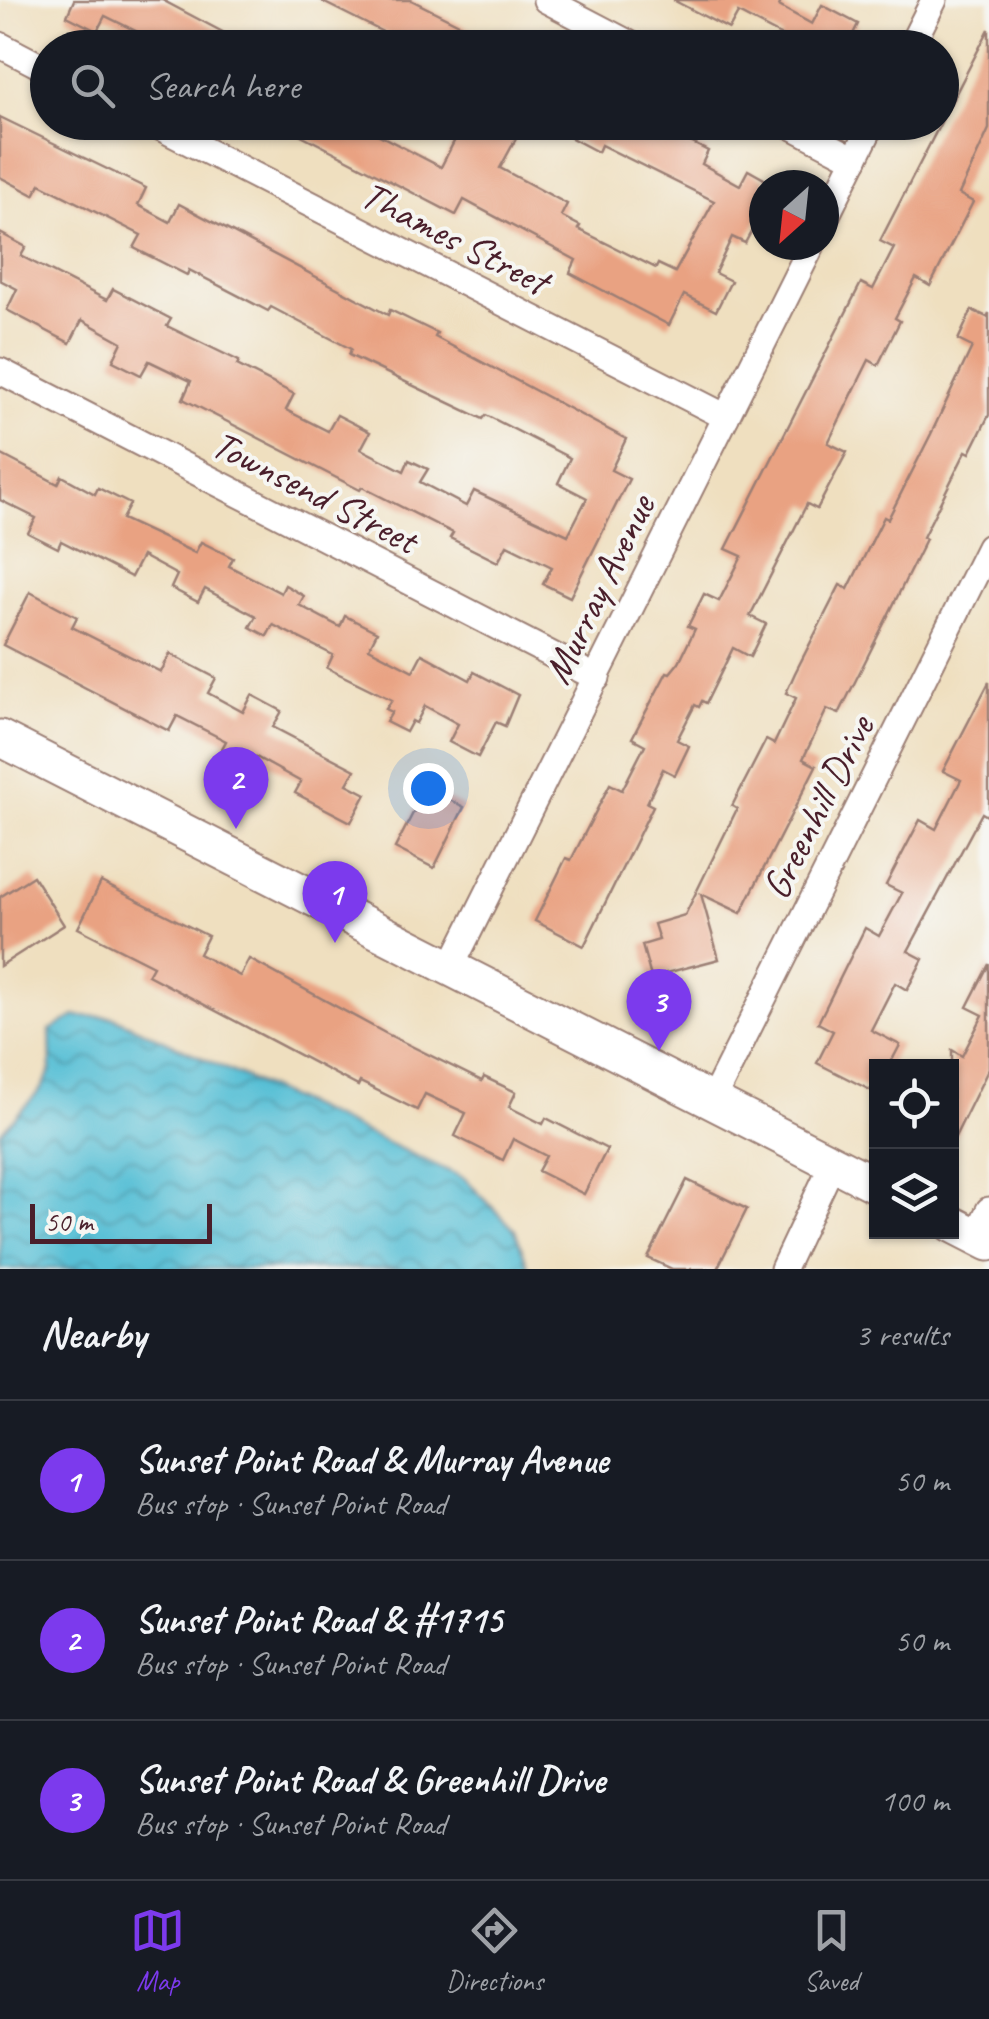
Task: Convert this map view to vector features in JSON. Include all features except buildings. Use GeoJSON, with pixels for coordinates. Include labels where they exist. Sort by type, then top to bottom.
{"type":"FeatureCollection","features":[{"type":"Feature","properties":{"kind":"main road"},"geometry":{"type":"LineString","coordinates":[[1,741],[869,1182]]}},
{"type":"Feature","properties":{"kind":"street"},"geometry":{"type":"LineString","coordinates":[[546,0],[604,30]]}},
{"type":"Feature","properties":{"kind":"street"},"geometry":{"type":"LineString","coordinates":[[919,30],[934,0]]}},
{"type":"Feature","properties":{"kind":"street"},"geometry":{"type":"LineString","coordinates":[[0,46],[30,61]]}},
{"type":"Feature","properties":{"kind":"street","name":"Thames Street"},"geometry":{"type":"LineString","coordinates":[[185,140],[726,418]]}},
{"type":"Feature","properties":{"kind":"street"},"geometry":{"type":"LineString","coordinates":[[819,140],[855,159]]}},
{"type":"Feature","properties":{"kind":"street"},"geometry":{"type":"LineString","coordinates":[[839,191],[864,140]]}},
{"type":"Feature","properties":{"kind":"street","name":"Murray Avenue"},"geometry":{"type":"LineString","coordinates":[[451,967],[805,260]]}},
{"type":"Feature","properties":{"kind":"street","name":"Townsend Street"},"geometry":{"type":"LineString","coordinates":[[0,371],[596,678]]}},
{"type":"Feature","properties":{"kind":"street","name":"Greenhill Drive"},"geometry":{"type":"LineString","coordinates":[[712,1101],[989,547]]}},
{"type":"Feature","properties":{"kind":"street"},"geometry":{"type":"LineString","coordinates":[[783,1269],[833,1163]]}},
{"type":"Feature","properties":{"kind":"water"},"geometry":{"type":"Polygon","coordinates":[[[75,1016],[113,1017],[464,1178],[515,1230],[529,1269],[0,1269],[0,1133],[41,1089],[51,1070],[50,1030],[75,1016]]]}},
{"type":"Feature","properties":{"kind":"place","name":"Sunset Point Road & #1715"},"geometry":{"type":"Point","coordinates":[236,829]}},
{"type":"Feature","properties":{"kind":"place","name":"Sunset Point Road & Murray Avenue"},"geometry":{"type":"Point","coordinates":[335,943]}},
{"type":"Feature","properties":{"kind":"place","name":"Sunset Point Road & Greenhill Drive"},"geometry":{"type":"Point","coordinates":[659,1051]}}]}
